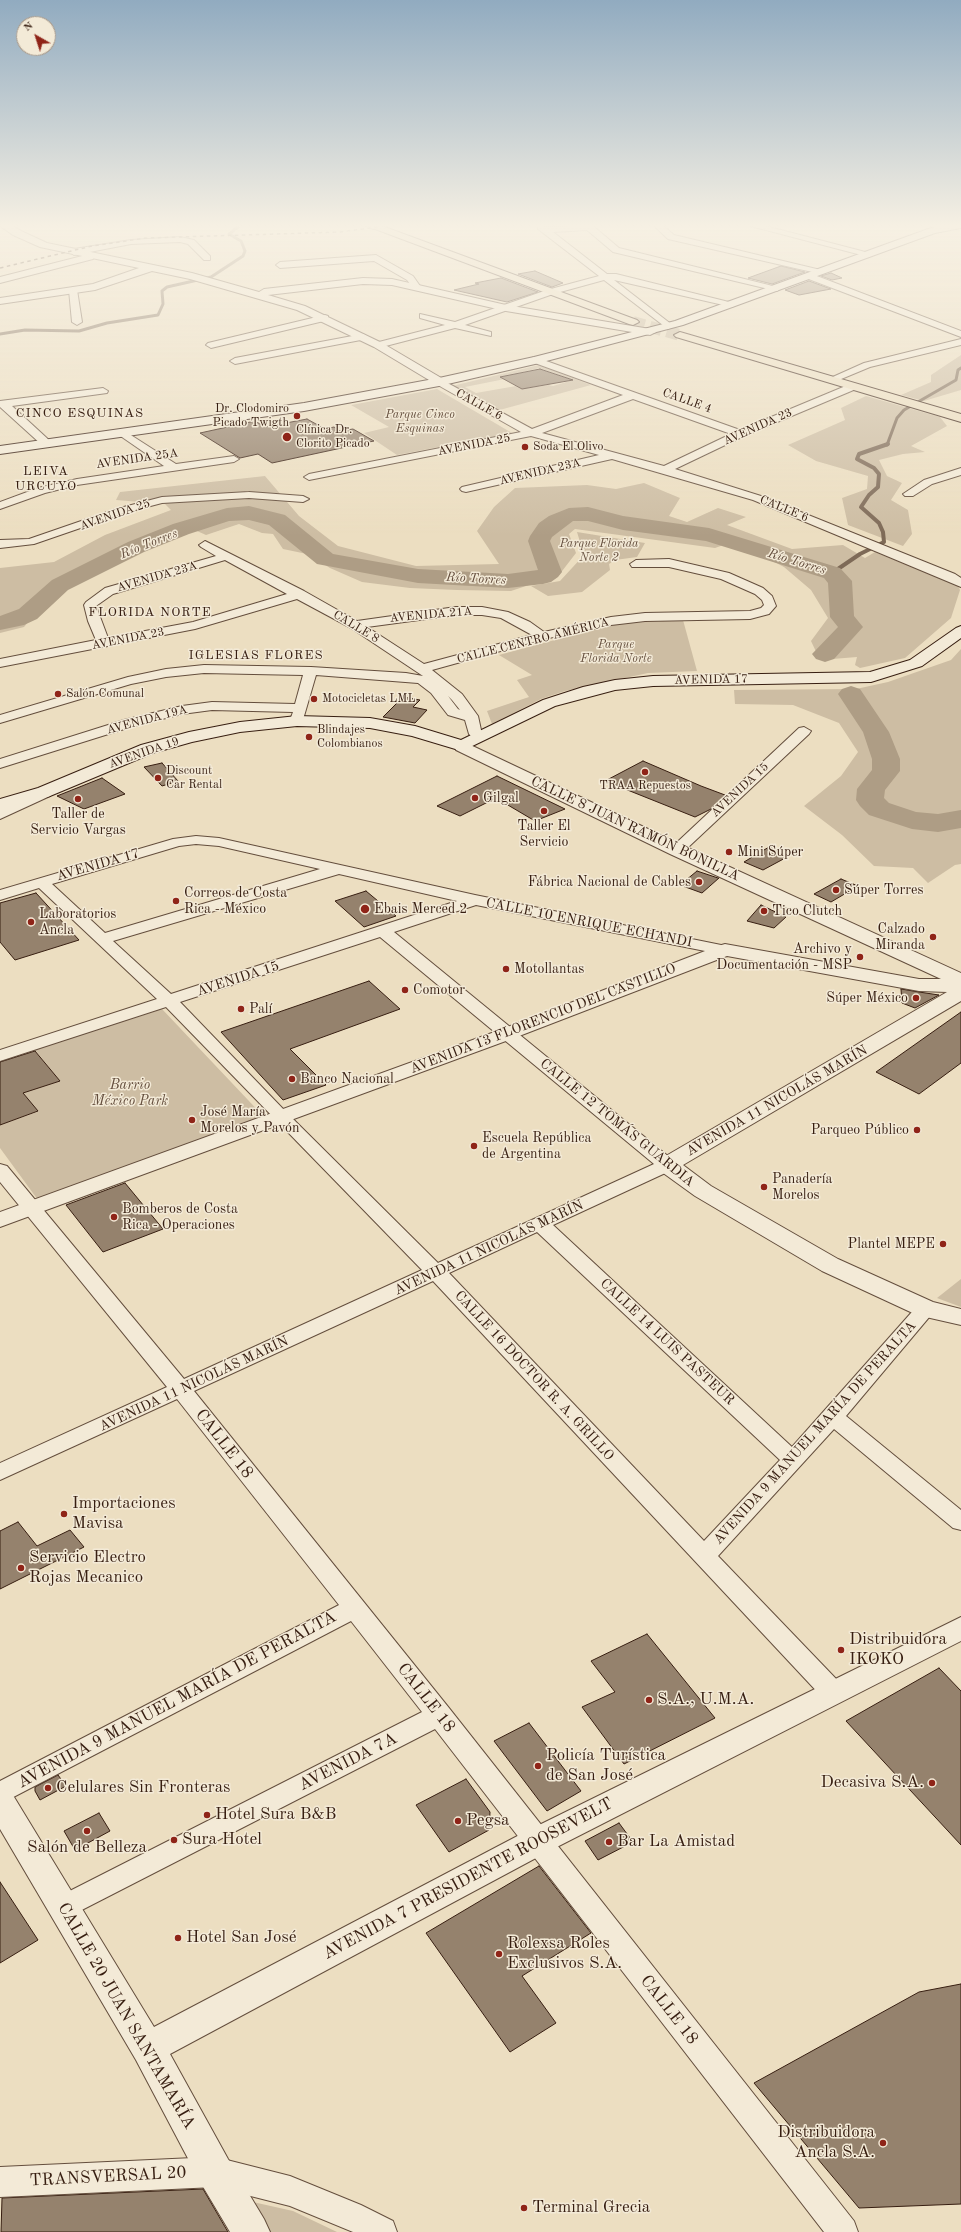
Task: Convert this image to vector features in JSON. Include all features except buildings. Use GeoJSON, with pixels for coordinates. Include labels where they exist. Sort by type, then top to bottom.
{"type":"FeatureCollection","features":[{"type":"Feature","properties":{"kind":"main road"},"geometry":{"type":"LineString","coordinates":[[680,327],[686,332],[811,374]]}},
{"type":"Feature","properties":{"kind":"main road"},"geometry":{"type":"LineString","coordinates":[[677,336],[961,418]]}},
{"type":"Feature","properties":{"kind":"street"},"geometry":{"type":"LineString","coordinates":[[212,344],[285,327]]}},
{"type":"Feature","properties":{"kind":"street","name":"CALLE 6"},"geometry":{"type":"LineString","coordinates":[[343,327],[378,345],[439,382],[531,433],[665,470],[757,498],[958,580]]}},
{"type":"Feature","properties":{"kind":"street"},"geometry":{"type":"LineString","coordinates":[[378,345],[447,327]]}},
{"type":"Feature","properties":{"kind":"street"},"geometry":{"type":"LineString","coordinates":[[463,327],[488,334]]}},
{"type":"Feature","properties":{"kind":"street"},"geometry":{"type":"LineString","coordinates":[[638,327],[650,332],[677,336]]}},
{"type":"Feature","properties":{"kind":"street"},"geometry":{"type":"LineString","coordinates":[[0,450],[304,407],[439,382],[650,332],[657,327]]}},
{"type":"Feature","properties":{"kind":"street"},"geometry":{"type":"LineString","coordinates":[[943,327],[961,334]]}},
{"type":"Feature","properties":{"kind":"street"},"geometry":{"type":"LineString","coordinates":[[235,361],[363,337]]}},
{"type":"Feature","properties":{"kind":"street"},"geometry":{"type":"LineString","coordinates":[[831,380],[867,365],[961,342]]}},
{"type":"Feature","properties":{"kind":"street","name":"CALLE 4"},"geometry":{"type":"LineString","coordinates":[[535,360],[740,434]]}},
{"type":"Feature","properties":{"kind":"street","name":"AVENIDA 23"},"geometry":{"type":"LineString","coordinates":[[665,470],[740,434],[852,386]]}},
{"type":"Feature","properties":{"kind":"street"},"geometry":{"type":"LineString","coordinates":[[2,404],[103,391]]}},
{"type":"Feature","properties":{"kind":"street","name":"AVENIDA 25"},"geometry":{"type":"LineString","coordinates":[[309,477],[531,433],[633,395]]}},
{"type":"Feature","properties":{"kind":"street"},"geometry":{"type":"LineString","coordinates":[[2,404],[46,443]]}},
{"type":"Feature","properties":{"kind":"street"},"geometry":{"type":"LineString","coordinates":[[123,433],[173,467]]}},
{"type":"Feature","properties":{"kind":"street","name":"AVENIDA 23A"},"geometry":{"type":"LineString","coordinates":[[466,489],[613,456]]}},
{"type":"Feature","properties":{"kind":"street","name":"AVENIDA 25A"},"geometry":{"type":"LineString","coordinates":[[0,506],[42,490],[77,482],[234,459]]}},
{"type":"Feature","properties":{"kind":"street"},"geometry":{"type":"LineString","coordinates":[[909,494],[928,482],[961,471]]}},
{"type":"Feature","properties":{"kind":"street","name":"AVENIDA 25"},"geometry":{"type":"LineString","coordinates":[[0,544],[30,542],[75,528],[120,511],[162,500],[249,495],[303,498]]}},
{"type":"Feature","properties":{"kind":"street","name":"CALLE 8"},"geometry":{"type":"LineString","coordinates":[[205,545],[300,594],[355,625],[422,669],[458,696],[471,716],[474,731],[480,737]]}},
{"type":"Feature","properties":{"kind":"street","name":"AVENIDA 23A"},"geometry":{"type":"LineString","coordinates":[[104,644],[94,621],[90,605],[109,591],[227,556]]}},
{"type":"Feature","properties":{"kind":"street","name":"CALLE CENTRO AMÉRICA"},"geometry":{"type":"LineString","coordinates":[[422,669],[542,636],[627,618],[699,614],[750,615],[765,611],[770,606],[768,599],[750,585],[732,578],[687,566],[669,563],[636,564]]}},
{"type":"Feature","properties":{"kind":"street","name":"AVENIDA 23"},"geometry":{"type":"LineString","coordinates":[[0,663],[104,644],[195,625],[300,594]]}},
{"type":"Feature","properties":{"kind":"street","name":"AVENIDA 21A"},"geometry":{"type":"LineString","coordinates":[[355,625],[456,611],[482,611],[504,615],[526,625],[542,636]]}},
{"type":"Feature","properties":{"kind":"street","name":"AVENIDA 17"},"geometry":{"type":"LineString","coordinates":[[462,746],[549,703],[584,692],[615,685],[653,681],[871,677],[916,662],[961,631]]}},
{"type":"Feature","properties":{"kind":"street"},"geometry":{"type":"LineString","coordinates":[[0,719],[128,681],[166,673],[204,669],[311,671],[406,677],[422,680],[436,690],[453,712],[462,716],[471,716]]}},
{"type":"Feature","properties":{"kind":"street"},"geometry":{"type":"LineString","coordinates":[[298,715],[311,671]]}},
{"type":"Feature","properties":{"kind":"street","name":"AVENIDA 19A"},"geometry":{"type":"LineString","coordinates":[[0,764],[129,724],[182,710],[212,706],[298,715]]}},
{"type":"Feature","properties":{"kind":"street","name":"CALLE 8 JUAN RAMÓN BONILLA"},"geometry":{"type":"LineString","coordinates":[[298,715],[390,726],[415,731],[462,746],[677,850],[961,981]]}},
{"type":"Feature","properties":{"kind":"street","name":"AVENIDA 19"},"geometry":{"type":"LineString","coordinates":[[0,814],[44,792],[146,750],[189,738],[298,715]]}},
{"type":"Feature","properties":{"kind":"street","name":"AVENIDA 15"},"geometry":{"type":"LineString","coordinates":[[677,850],[804,731]]}},
{"type":"Feature","properties":{"kind":"street"},"geometry":{"type":"LineString","coordinates":[[0,804],[44,792]]}},
{"type":"Feature","properties":{"kind":"street","name":"AVENIDA 17"},"geometry":{"type":"LineString","coordinates":[[0,895],[178,842],[196,840]]}},
{"type":"Feature","properties":{"kind":"street","name":"CALLE 10 ENRIQUE ECHANDI"},"geometry":{"type":"LineString","coordinates":[[196,840],[219,842],[476,900],[725,950],[919,984],[961,986]]}},
{"type":"Feature","properties":{"kind":"street"},"geometry":{"type":"LineString","coordinates":[[102,939],[339,869]]}},
{"type":"Feature","properties":{"kind":"street","name":"CALLE 16 DOCTOR R. A. GRILLO"},"geometry":{"type":"LineString","coordinates":[[41,882],[169,1001],[281,1117],[437,1273],[832,1691]]}},
{"type":"Feature","properties":{"kind":"street","name":"AVENIDA 15"},"geometry":{"type":"LineString","coordinates":[[0,1056],[384,932],[476,900]]}},
{"type":"Feature","properties":{"kind":"street","name":"CALLE 12 TOMÁS GUARDIA"},"geometry":{"type":"LineString","coordinates":[[384,932],[667,1165],[703,1191],[823,1261],[926,1309],[961,1317]]}},
{"type":"Feature","properties":{"kind":"street","name":"AVENIDA 13 FLORENCIO DEL CASTILLO"},"geometry":{"type":"LineString","coordinates":[[0,1220],[507,1034],[725,950]]}},
{"type":"Feature","properties":{"kind":"street","name":"AVENIDA 11 NICOLÁS MARÍN"},"geometry":{"type":"LineString","coordinates":[[0,1472],[437,1273],[667,1165],[961,992]]}},
{"type":"Feature","properties":{"kind":"street","name":"CALLE 18"},"geometry":{"type":"LineString","coordinates":[[0,1170],[181,1390],[440,1715],[843,2232]]}},
{"type":"Feature","properties":{"kind":"street","name":"CALLE 14 LUIS PASTEUR"},"geometry":{"type":"LineString","coordinates":[[541,1224],[793,1460]]}},
{"type":"Feature","properties":{"kind":"street","name":"AVENIDA 9 MANUEL MARÍA DE PERALTA"},"geometry":{"type":"LineString","coordinates":[[704,1556],[833,1417],[926,1309]]}},
{"type":"Feature","properties":{"kind":"street"},"geometry":{"type":"LineString","coordinates":[[833,1417],[961,1522]]}},
{"type":"Feature","properties":{"kind":"street","name":"AVENIDA 9 MANUEL MARÍA DE PERALTA"},"geometry":{"type":"LineString","coordinates":[[0,1793],[355,1608]]}},
{"type":"Feature","properties":{"kind":"street","name":"AVENIDA 7 PRESIDENTE ROOSEVELT"},"geometry":{"type":"LineString","coordinates":[[148,2048],[538,1841],[832,1691],[961,1628]]}},
{"type":"Feature","properties":{"kind":"street","name":"AVENIDA 7A"},"geometry":{"type":"LineString","coordinates":[[64,1907],[440,1715]]}},
{"type":"Feature","properties":{"kind":"street","name":"CALLE 20 JUAN SANTAMARÍA"},"geometry":{"type":"LineString","coordinates":[[0,1801],[148,2048],[216,2172],[251,2232]]}},
{"type":"Feature","properties":{"kind":"street","name":"TRANSVERSAL 20"},"geometry":{"type":"LineString","coordinates":[[0,2182],[216,2172],[290,2191],[361,2220],[382,2232]]}},
{"type":"Feature","properties":{"kind":"green space"},"geometry":{"type":"Polygon","coordinates":[[[961,355],[961,390],[924,401],[901,395],[931,382],[931,375],[961,355]]]}},
{"type":"Feature","properties":{"kind":"green space"},"geometry":{"type":"Polygon","coordinates":[[[539,365],[591,385],[496,411],[452,386],[539,365]],[[539,368],[508,376],[510,378],[465,387],[476,393],[516,386],[522,389],[548,385],[553,386],[573,380],[539,368]]]}},
{"type":"Feature","properties":{"kind":"green space","name":"Parque Cinco Esquinas"},"geometry":{"type":"Polygon","coordinates":[[[437,389],[512,433],[397,455],[364,433],[389,427],[351,405],[437,389]]]}},
{"type":"Feature","properties":{"kind":"green space"},"geometry":{"type":"Polygon","coordinates":[[[866,396],[940,417],[947,426],[911,446],[925,452],[903,454],[879,460],[887,476],[902,483],[891,500],[908,510],[912,534],[903,546],[848,525],[842,498],[867,489],[868,476],[816,461],[788,445],[845,420],[841,408],[866,396]]]}},
{"type":"Feature","properties":{"kind":"green space"},"geometry":{"type":"Polygon","coordinates":[[[265,476],[299,516],[338,546],[416,566],[499,564],[477,531],[494,507],[515,488],[587,485],[616,489],[644,483],[680,498],[669,516],[687,522],[718,508],[746,517],[727,525],[792,549],[843,545],[865,558],[875,552],[958,586],[960,590],[951,618],[905,658],[860,668],[855,665],[857,657],[820,660],[811,641],[828,618],[811,590],[784,567],[755,552],[729,543],[715,548],[575,529],[569,534],[576,553],[559,575],[511,591],[457,590],[410,588],[362,582],[330,568],[307,554],[283,549],[273,534],[262,533],[239,524],[206,535],[197,531],[177,528],[156,536],[144,547],[118,552],[127,559],[61,583],[24,627],[0,633],[0,568],[54,562],[105,535],[171,510],[165,504],[116,500],[120,492],[265,476]]]}},
{"type":"Feature","properties":{"kind":"green space","name":"Parque Florida Norte 2"},"geometry":{"type":"Polygon","coordinates":[[[577,532],[645,543],[637,557],[615,560],[609,564],[610,570],[582,592],[548,596],[531,586],[560,581],[584,555],[577,532]]]}},
{"type":"Feature","properties":{"kind":"green space","name":"Parque Florida Norte"},"geometry":{"type":"Polygon","coordinates":[[[683,620],[697,671],[648,673],[565,691],[541,699],[492,724],[487,711],[529,697],[517,680],[532,675],[499,655],[603,627],[626,623],[683,620]]]}},
{"type":"Feature","properties":{"kind":"green space"},"geometry":{"type":"Polygon","coordinates":[[[961,649],[961,864],[955,865],[928,883],[913,868],[874,866],[842,835],[804,806],[841,776],[858,752],[839,723],[793,705],[735,704],[734,690],[856,689],[888,682],[951,660],[961,649]]]}},
{"type":"Feature","properties":{"kind":"green space","name":"Barrio México Park"},"geometry":{"type":"Polygon","coordinates":[[[162,1009],[266,1119],[38,1200],[0,1148],[0,1125],[37,1112],[23,1093],[60,1081],[35,1050],[162,1009]]]}},
{"type":"Feature","properties":{"kind":"green space"},"geometry":{"type":"Polygon","coordinates":[[[961,1279],[961,1307],[937,1298],[961,1279]]]}},
{"type":"Feature","properties":{"kind":"green space"},"geometry":{"type":"Polygon","coordinates":[[[244,2200],[293,2211],[337,2232],[265,2232],[244,2200]]]}},
{"type":"Feature","properties":{"kind":"waterway"},"geometry":{"type":"LineString","coordinates":[[0,334],[25,330],[79,331],[92,327]]}},
{"type":"Feature","properties":{"kind":"waterway"},"geometry":{"type":"LineString","coordinates":[[887,444],[897,418],[904,410],[956,380],[958,370],[961,368]]}},
{"type":"Feature","properties":{"kind":"waterway"},"geometry":{"type":"LineString","coordinates":[[832,573],[860,554],[884,542],[883,532],[879,523],[861,507],[869,495],[878,487],[879,474],[874,468],[857,459],[859,454],[887,444]]}},
{"type":"Feature","properties":{"kind":"waterway","name":"Río Torres"},"geometry":{"type":"LineString","coordinates":[[0,623],[15,620],[28,614],[60,585],[136,547],[181,529],[227,515],[249,513],[277,520],[325,559],[418,576],[508,581],[543,577],[550,572],[539,541],[541,536],[547,528],[569,515],[588,514],[623,523],[709,535],[832,573],[840,581],[842,617],[851,627],[825,654]]}},
{"type":"Feature","properties":{"kind":"waterway"},"geometry":{"type":"LineString","coordinates":[[851,694],[876,732],[886,759],[886,771],[871,789],[870,800],[879,809],[912,820],[938,823],[961,819]]}},
{"type":"Feature","properties":{"kind":"tunnel"},"geometry":{"type":"LineString","coordinates":[[652,327],[680,335]]}},
{"type":"Feature","properties":{"kind":"place","name":"Dr. Clodomiro Picado Twigth"},"geometry":{"type":"Point","coordinates":[297,416]}},
{"type":"Feature","properties":{"kind":"place","name":"Clínica Dr. Clorito Picado"},"geometry":{"type":"Point","coordinates":[287,437]}},
{"type":"Feature","properties":{"kind":"place","name":"Soda El Olivo"},"geometry":{"type":"Point","coordinates":[525,447]}},
{"type":"Feature","properties":{"kind":"place","name":"Salón Comunal"},"geometry":{"type":"Point","coordinates":[58,694]}},
{"type":"Feature","properties":{"kind":"place","name":"Motocicletas LML"},"geometry":{"type":"Point","coordinates":[314,699]}},
{"type":"Feature","properties":{"kind":"place","name":"Blindajes Colombianos"},"geometry":{"type":"Point","coordinates":[309,737]}},
{"type":"Feature","properties":{"kind":"place","name":"TRAA Repuestos"},"geometry":{"type":"Point","coordinates":[645,772]}},
{"type":"Feature","properties":{"kind":"place","name":"Discount Car Rental"},"geometry":{"type":"Point","coordinates":[158,778]}},
{"type":"Feature","properties":{"kind":"place","name":"Gilgal"},"geometry":{"type":"Point","coordinates":[475,798]}},
{"type":"Feature","properties":{"kind":"place","name":"Taller de Servicio Vargas"},"geometry":{"type":"Point","coordinates":[78,799]}},
{"type":"Feature","properties":{"kind":"place","name":"Taller El Servicio"},"geometry":{"type":"Point","coordinates":[544,811]}},
{"type":"Feature","properties":{"kind":"place","name":"Mini Súper"},"geometry":{"type":"Point","coordinates":[729,852]}},
{"type":"Feature","properties":{"kind":"place","name":"Fábrica Nacional de Cables"},"geometry":{"type":"Point","coordinates":[699,882]}},
{"type":"Feature","properties":{"kind":"place","name":"Súper Torres"},"geometry":{"type":"Point","coordinates":[836,890]}},
{"type":"Feature","properties":{"kind":"place","name":"Correos de Costa Rica - México"},"geometry":{"type":"Point","coordinates":[176,901]}},
{"type":"Feature","properties":{"kind":"place","name":"Ebais Merced 2"},"geometry":{"type":"Point","coordinates":[365,909]}},
{"type":"Feature","properties":{"kind":"place","name":"Tico Clutch"},"geometry":{"type":"Point","coordinates":[764,911]}},
{"type":"Feature","properties":{"kind":"place","name":"Laboratorios Ancla"},"geometry":{"type":"Point","coordinates":[31,922]}},
{"type":"Feature","properties":{"kind":"place","name":"Calzado Miranda"},"geometry":{"type":"Point","coordinates":[933,937]}},
{"type":"Feature","properties":{"kind":"place","name":"Archivo y Documentación - MSP"},"geometry":{"type":"Point","coordinates":[860,957]}},
{"type":"Feature","properties":{"kind":"place","name":"Motollantas"},"geometry":{"type":"Point","coordinates":[506,969]}},
{"type":"Feature","properties":{"kind":"place","name":"Comotor"},"geometry":{"type":"Point","coordinates":[405,990]}},
{"type":"Feature","properties":{"kind":"place","name":"Súper México"},"geometry":{"type":"Point","coordinates":[916,998]}},
{"type":"Feature","properties":{"kind":"place","name":"Palí"},"geometry":{"type":"Point","coordinates":[241,1009]}},
{"type":"Feature","properties":{"kind":"place","name":"Banco Nacional"},"geometry":{"type":"Point","coordinates":[292,1079]}},
{"type":"Feature","properties":{"kind":"place","name":"José María Morelos y Pavón"},"geometry":{"type":"Point","coordinates":[192,1120]}},
{"type":"Feature","properties":{"kind":"place","name":"Parqueo Público"},"geometry":{"type":"Point","coordinates":[917,1130]}},
{"type":"Feature","properties":{"kind":"place","name":"Escuela República de Argentina"},"geometry":{"type":"Point","coordinates":[474,1146]}},
{"type":"Feature","properties":{"kind":"place","name":"Panadería Morelos"},"geometry":{"type":"Point","coordinates":[764,1187]}},
{"type":"Feature","properties":{"kind":"place","name":"Bomberos de Costa Rica - Operaciones"},"geometry":{"type":"Point","coordinates":[114,1217]}},
{"type":"Feature","properties":{"kind":"place","name":"Plantel MEPE"},"geometry":{"type":"Point","coordinates":[943,1244]}},
{"type":"Feature","properties":{"kind":"place","name":"Importaciones Mavisa"},"geometry":{"type":"Point","coordinates":[64,1514]}},
{"type":"Feature","properties":{"kind":"place","name":"Servicio Electro Rojas Mecanico"},"geometry":{"type":"Point","coordinates":[21,1568]}},
{"type":"Feature","properties":{"kind":"place","name":"Distribuidora IKOKO"},"geometry":{"type":"Point","coordinates":[841,1650]}},
{"type":"Feature","properties":{"kind":"place","name":"S.A., U.M.A."},"geometry":{"type":"Point","coordinates":[649,1700]}},
{"type":"Feature","properties":{"kind":"place","name":"Policía Turística de San José"},"geometry":{"type":"Point","coordinates":[538,1766]}},
{"type":"Feature","properties":{"kind":"place","name":"Decasiva S.A."},"geometry":{"type":"Point","coordinates":[932,1783]}},
{"type":"Feature","properties":{"kind":"place","name":"Celulares Sin Fronteras"},"geometry":{"type":"Point","coordinates":[48,1788]}},
{"type":"Feature","properties":{"kind":"place","name":"Hotel Sura B&B"},"geometry":{"type":"Point","coordinates":[207,1815]}},
{"type":"Feature","properties":{"kind":"place","name":"Pegsa"},"geometry":{"type":"Point","coordinates":[458,1821]}},
{"type":"Feature","properties":{"kind":"place","name":"Salón de Belleza"},"geometry":{"type":"Point","coordinates":[87,1831]}},
{"type":"Feature","properties":{"kind":"place","name":"Sura Hotel"},"geometry":{"type":"Point","coordinates":[174,1840]}},
{"type":"Feature","properties":{"kind":"place","name":"Bar La Amistad"},"geometry":{"type":"Point","coordinates":[609,1842]}},
{"type":"Feature","properties":{"kind":"place","name":"Hotel San José"},"geometry":{"type":"Point","coordinates":[178,1938]}},
{"type":"Feature","properties":{"kind":"place","name":"Rolexsa Roles Exclusivos S.A."},"geometry":{"type":"Point","coordinates":[499,1954]}},
{"type":"Feature","properties":{"kind":"place","name":"Distribuidora Ancla S.A."},"geometry":{"type":"Point","coordinates":[883,2143]}},
{"type":"Feature","properties":{"kind":"place","name":"Terminal Grecia"},"geometry":{"type":"Point","coordinates":[524,2208]}},
{"type":"Feature","properties":{"kind":"district","name":"CINCO ESQUINAS"},"geometry":{"type":"Point","coordinates":[80,414]}},
{"type":"Feature","properties":{"kind":"district","name":"LEIVA URCUYO"},"geometry":{"type":"Point","coordinates":[46,480]}},
{"type":"Feature","properties":{"kind":"district","name":"FLORIDA NORTE"},"geometry":{"type":"Point","coordinates":[150,613]}},
{"type":"Feature","properties":{"kind":"district","name":"IGLESIAS FLORES"},"geometry":{"type":"Point","coordinates":[256,656]}}]}
